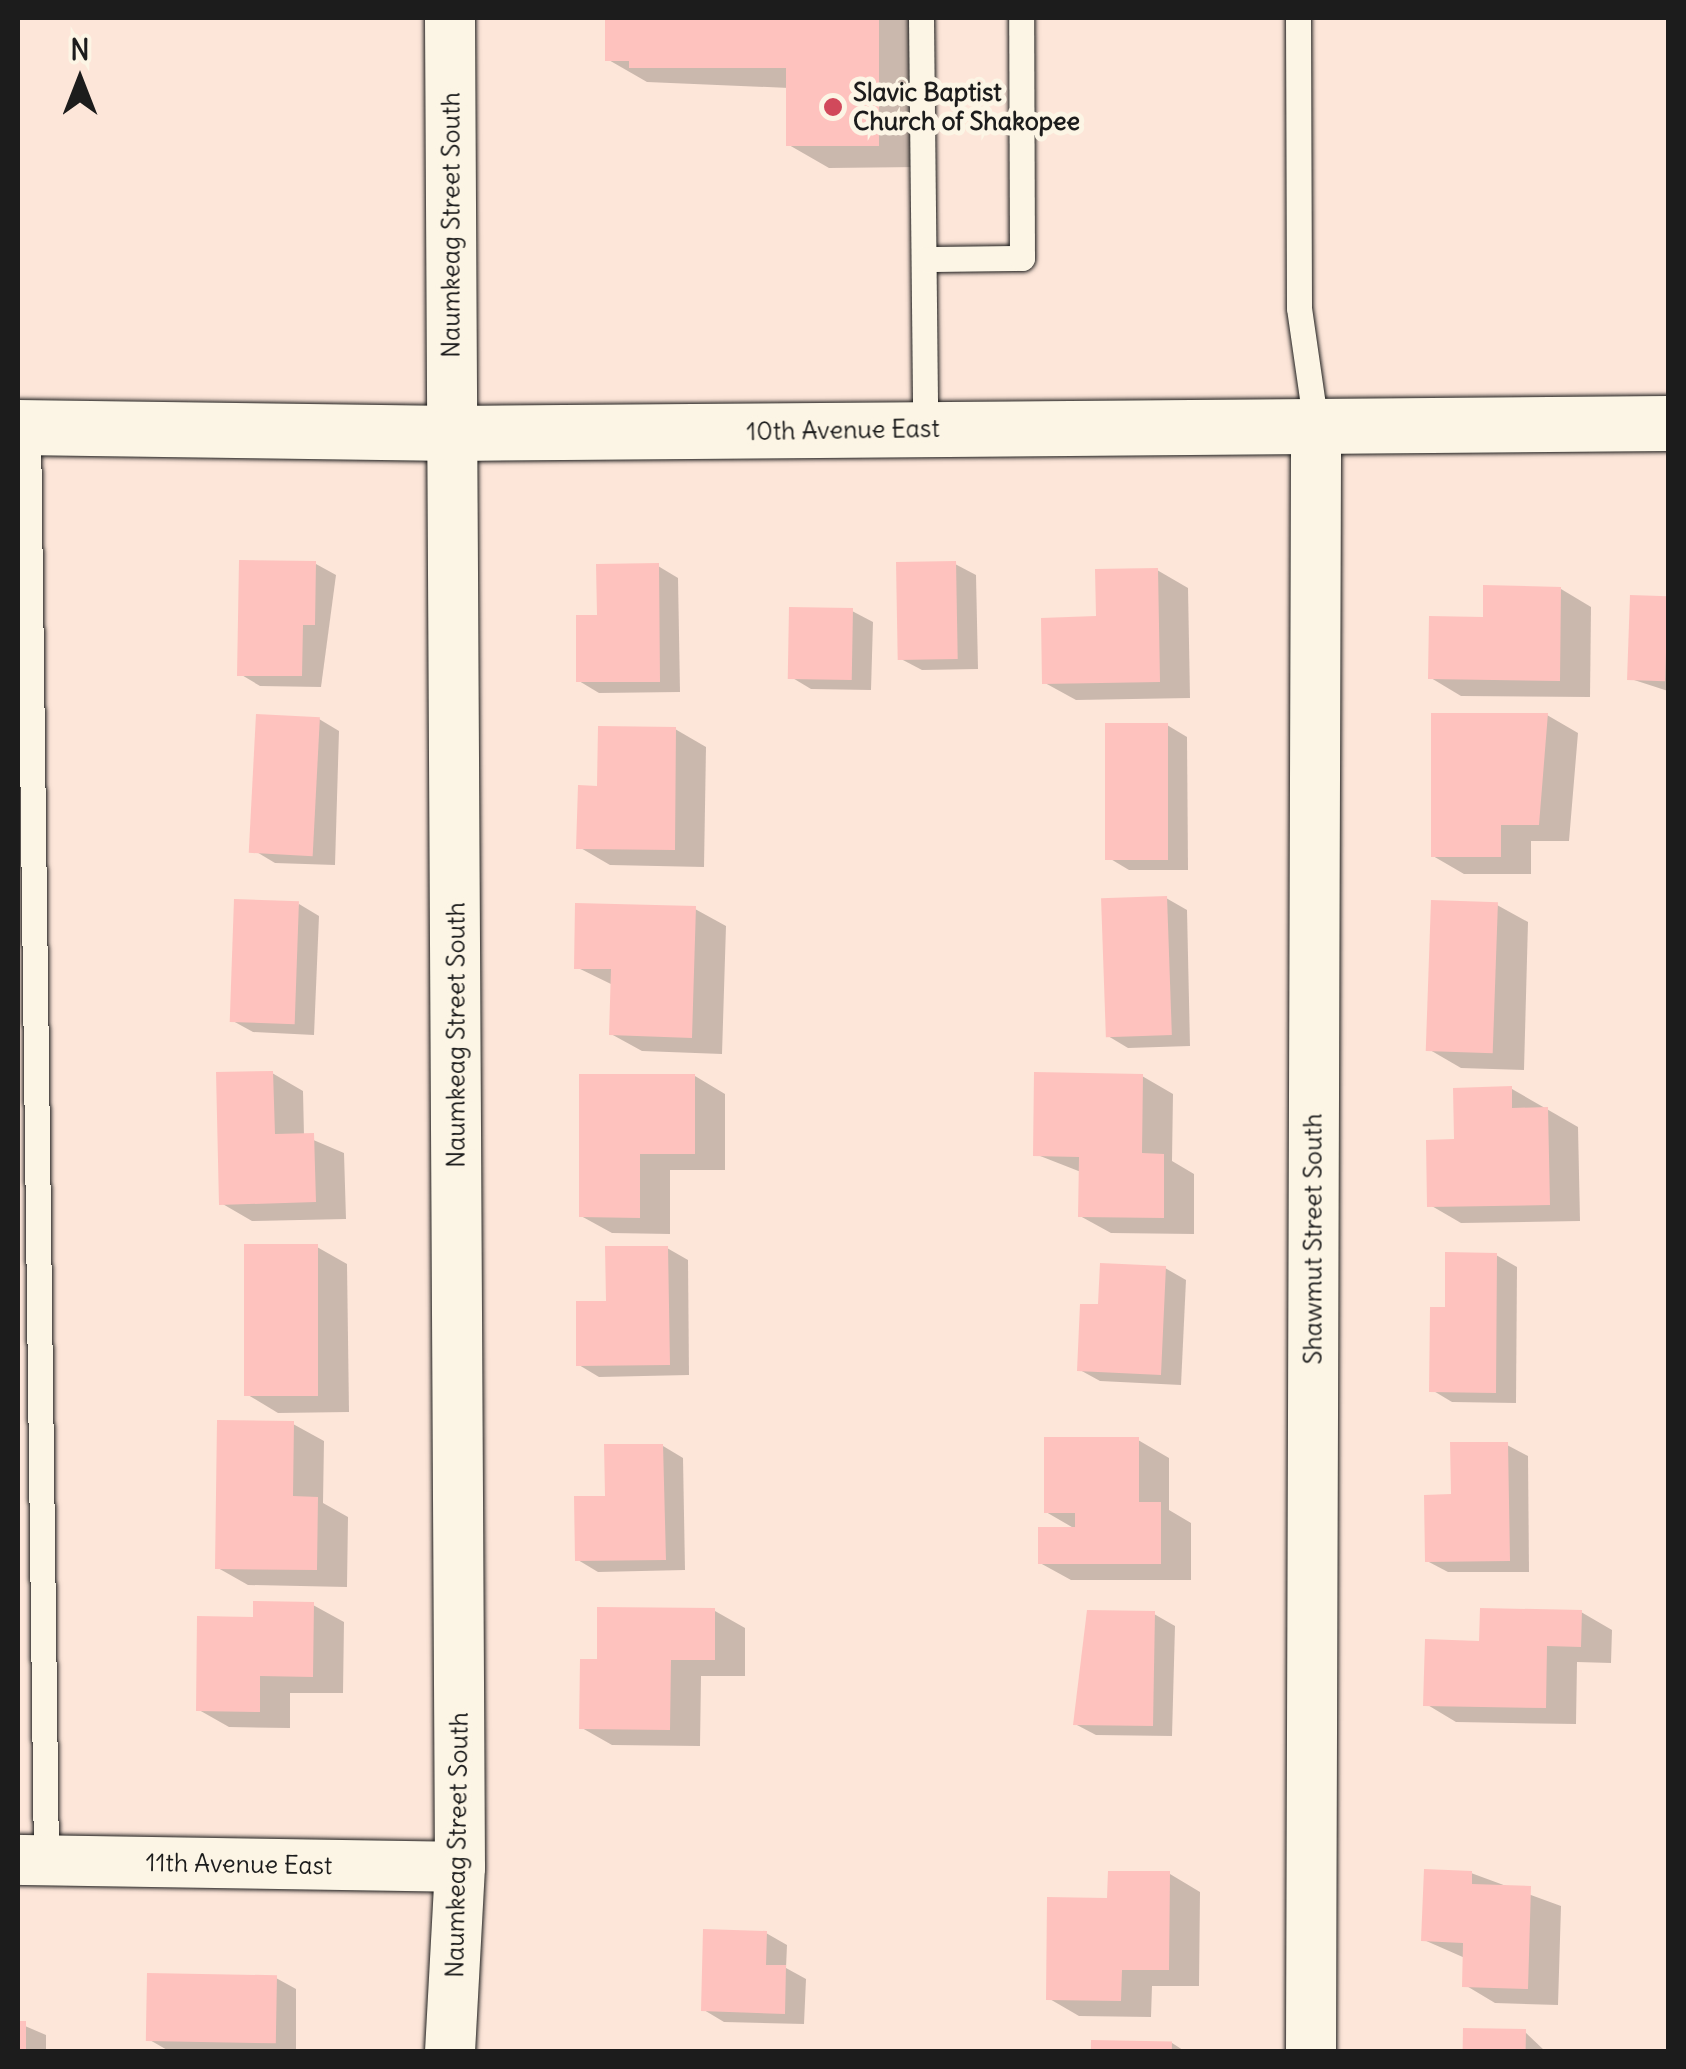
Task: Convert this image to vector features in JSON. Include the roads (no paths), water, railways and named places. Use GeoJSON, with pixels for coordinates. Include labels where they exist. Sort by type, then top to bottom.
{"type":"FeatureCollection","features":[{"type":"Feature","properties":{"kind":"main road","name":"10th Avenue East"},"geometry":{"type":"LineString","coordinates":[[23,427],[452,434],[1668,424]]}},
{"type":"Feature","properties":{"kind":"street","name":"Naumkeag Street South"},"geometry":{"type":"LineString","coordinates":[[450,18],[460,1868],[450,2052]]}},
{"type":"Feature","properties":{"kind":"street","name":"Shawmut Street South"},"geometry":{"type":"LineString","coordinates":[[1311,2052],[1316,426]]}},
{"type":"Feature","properties":{"kind":"street","name":"11th Avenue East"},"geometry":{"type":"LineString","coordinates":[[32,1860],[460,1868]]}},
{"type":"Feature","properties":{"kind":"lane"},"geometry":{"type":"LineString","coordinates":[[922,18],[924,429]]}},
{"type":"Feature","properties":{"kind":"lane"},"geometry":{"type":"LineString","coordinates":[[926,258],[1022,258],[1021,18]]}},
{"type":"Feature","properties":{"kind":"lane"},"geometry":{"type":"LineString","coordinates":[[1298,18],[1298,308],[1316,426]]}},
{"type":"Feature","properties":{"kind":"lane"},"geometry":{"type":"LineString","coordinates":[[23,427],[32,1860]]}},
{"type":"Feature","properties":{"kind":"place","name":"Slavic Baptist Church of Shakopee"},"geometry":{"type":"Point","coordinates":[833,107]}}]}
